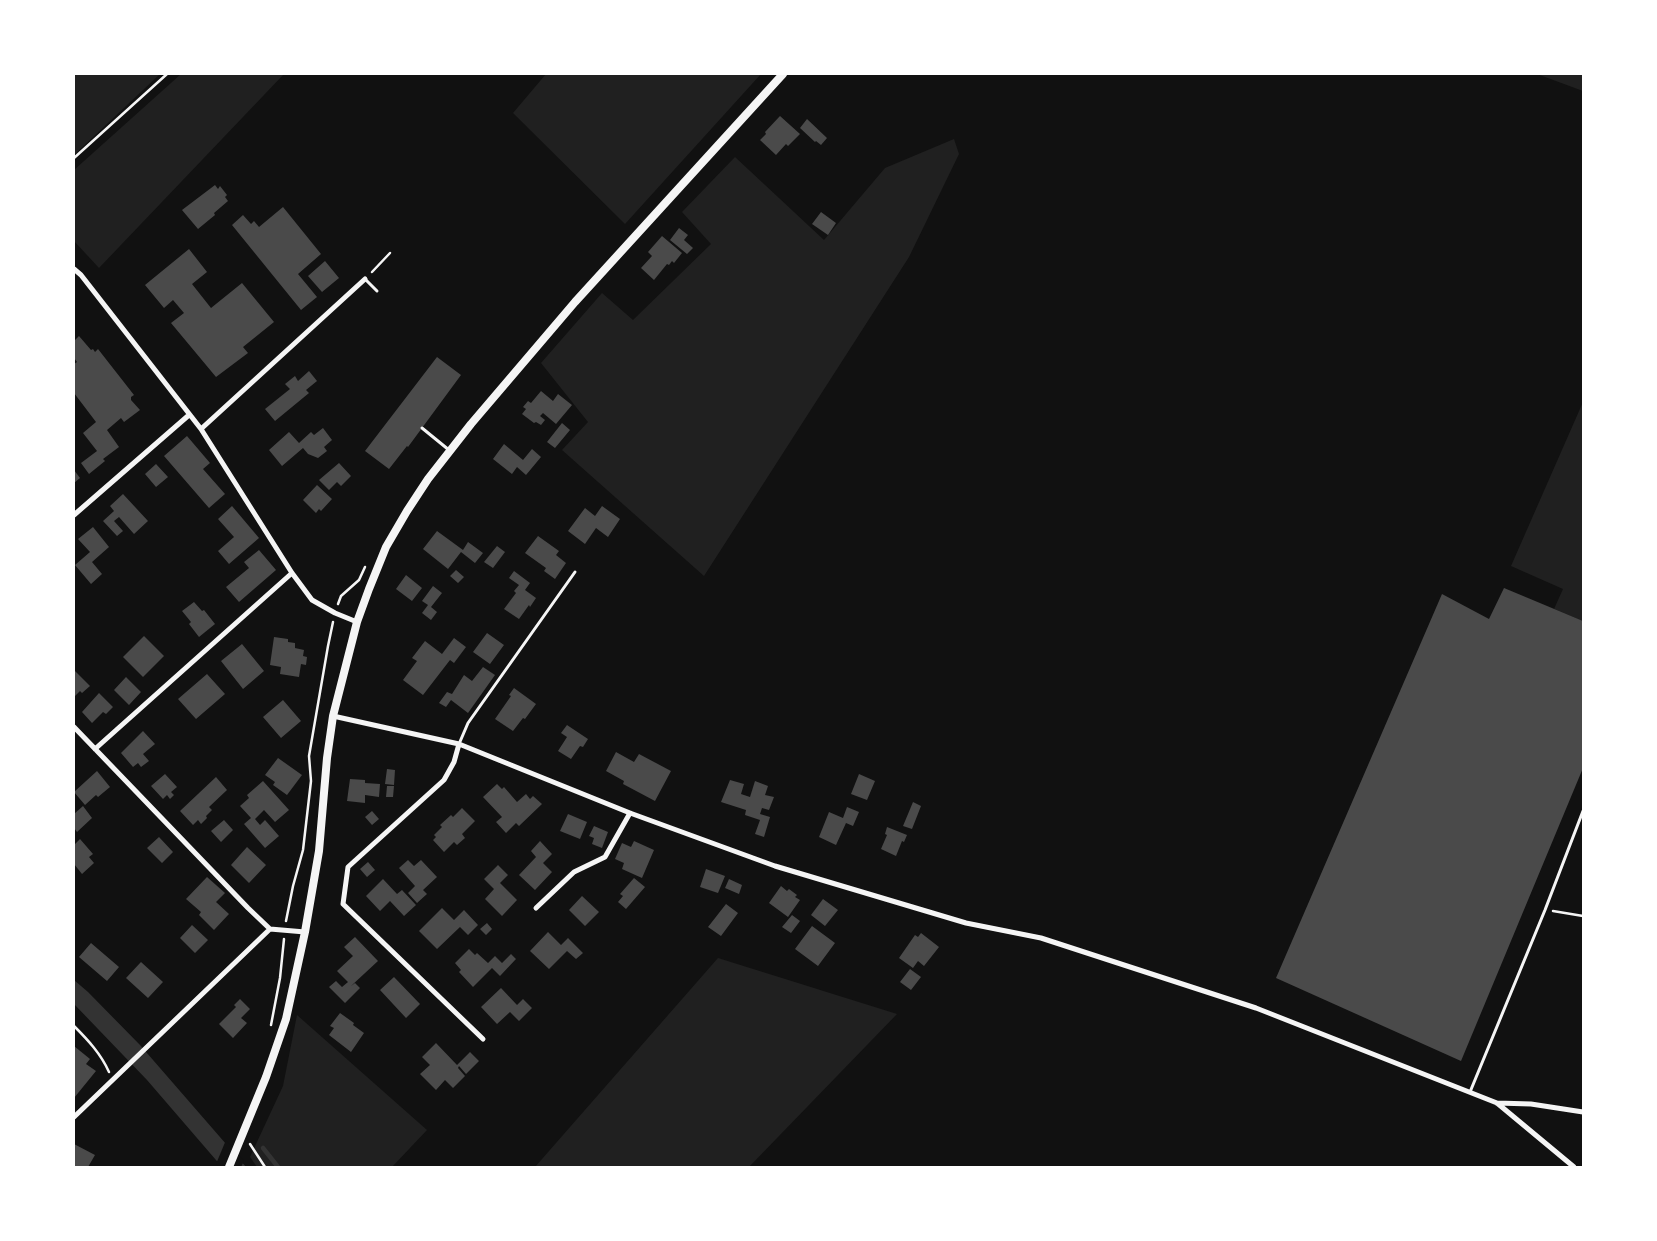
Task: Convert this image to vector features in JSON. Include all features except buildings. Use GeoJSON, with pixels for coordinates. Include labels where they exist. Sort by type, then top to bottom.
{"type":"FeatureCollection","features":[{"type":"Feature","properties":{"kind":"street"},"geometry":{"type":"LineString","coordinates":[[229,1167],[266,1077],[286,1019],[305,932],[319,851],[327,758],[333,716],[357,622],[386,547],[428,478],[476,417],[575,302],[783,74]]}},
{"type":"Feature","properties":{"kind":"street"},"geometry":{"type":"LineString","coordinates":[[74,269],[87,282],[201,429],[292,572],[312,600],[335,613],[357,622]]}},
{"type":"Feature","properties":{"kind":"street"},"geometry":{"type":"LineString","coordinates":[[201,429],[365,279]]}},
{"type":"Feature","properties":{"kind":"street"},"geometry":{"type":"LineString","coordinates":[[74,516],[189,415]]}},
{"type":"Feature","properties":{"kind":"street"},"geometry":{"type":"LineString","coordinates":[[95,749],[292,572]]}},
{"type":"Feature","properties":{"kind":"street"},"geometry":{"type":"LineString","coordinates":[[333,716],[459,744],[630,813],[776,866],[966,923],[1040,938],[1256,1008],[1497,1103],[1531,1104],[1583,1112]]}},
{"type":"Feature","properties":{"kind":"street"},"geometry":{"type":"LineString","coordinates":[[74,727],[270,929],[305,932]]}},
{"type":"Feature","properties":{"kind":"street"},"geometry":{"type":"LineString","coordinates":[[459,744],[454,762],[444,780],[348,867],[343,904],[483,1039]]}},
{"type":"Feature","properties":{"kind":"street"},"geometry":{"type":"LineString","coordinates":[[536,908],[574,872],[605,857],[630,813]]}},
{"type":"Feature","properties":{"kind":"street"},"geometry":{"type":"LineString","coordinates":[[74,1117],[270,929]]}},
{"type":"Feature","properties":{"kind":"street"},"geometry":{"type":"LineString","coordinates":[[1497,1103],[1574,1167]]}},
{"type":"Feature","properties":{"kind":"lane"},"geometry":{"type":"LineString","coordinates":[[365,279],[377,291]]}},
{"type":"Feature","properties":{"kind":"lane"},"geometry":{"type":"LineString","coordinates":[[422,428],[450,451]]}},
{"type":"Feature","properties":{"kind":"lane"},"geometry":{"type":"LineString","coordinates":[[459,744],[468,724],[575,572]]}},
{"type":"Feature","properties":{"kind":"lane"},"geometry":{"type":"LineString","coordinates":[[1470,1093],[1545,910],[1583,811]]}},
{"type":"Feature","properties":{"kind":"path"},"geometry":{"type":"LineString","coordinates":[[74,158],[167,74]]}},
{"type":"Feature","properties":{"kind":"path"},"geometry":{"type":"LineString","coordinates":[[365,279],[390,253]]}},
{"type":"Feature","properties":{"kind":"path"},"geometry":{"type":"LineString","coordinates":[[271,1026],[293,886],[303,850],[311,781],[309,756],[335,613]]}},
{"type":"Feature","properties":{"kind":"path"},"geometry":{"type":"LineString","coordinates":[[1545,910],[1583,916]]}},
{"type":"Feature","properties":{"kind":"path"},"geometry":{"type":"LineString","coordinates":[[74,1026],[104,1061],[112,1081]]}},
{"type":"Feature","properties":{"kind":"path"},"geometry":{"type":"LineString","coordinates":[[245,1130],[252,1147],[265,1167]]}},
{"type":"Feature","properties":{"kind":"shaded area"},"geometry":{"type":"Polygon","coordinates":[[[74,74],[160,74],[74,155],[74,74]]]}},
{"type":"Feature","properties":{"kind":"shaded area"},"geometry":{"type":"Polygon","coordinates":[[[181,74],[284,74],[99,268],[74,241],[74,170],[181,74]]]}},
{"type":"Feature","properties":{"kind":"shaded area"},"geometry":{"type":"Polygon","coordinates":[[[546,74],[761,74],[625,224],[513,113],[546,74]]]}},
{"type":"Feature","properties":{"kind":"shaded area"},"geometry":{"type":"Polygon","coordinates":[[[1537,74],[1583,74],[1583,91],[1537,74]]]}},
{"type":"Feature","properties":{"kind":"shaded area"},"geometry":{"type":"Polygon","coordinates":[[[954,139],[959,154],[909,257],[704,576],[562,450],[588,422],[541,363],[602,293],[633,320],[711,244],[682,212],[735,157],[824,240],[885,168],[954,139]]]}},
{"type":"Feature","properties":{"kind":"shaded area"},"geometry":{"type":"Polygon","coordinates":[[[1583,402],[1583,621],[1554,609],[1563,589],[1511,566],[1583,402]]]}},
{"type":"Feature","properties":{"kind":"shaded area"},"geometry":{"type":"Polygon","coordinates":[[[718,958],[897,1014],[749,1167],[535,1167],[718,958]]]}},
{"type":"Feature","properties":{"kind":"shaded area"},"geometry":{"type":"Polygon","coordinates":[[[74,980],[140,1045],[246,1167],[222,1167],[147,1080],[74,1004],[74,980]]]}},
{"type":"Feature","properties":{"kind":"shaded area"},"geometry":{"type":"Polygon","coordinates":[[[297,1015],[427,1130],[392,1167],[257,1167],[250,1157],[283,1086],[297,1015]]]}},
{"type":"Feature","properties":{"kind":"pier"},"geometry":{"type":"Polygon","coordinates":[[[226,1140],[244,1161],[241,1167],[219,1167],[216,1164],[226,1140]]]}},
{"type":"Feature","properties":{"kind":"waterway"},"geometry":{"type":"LineString","coordinates":[[263,1148],[278,1167]]}}]}
